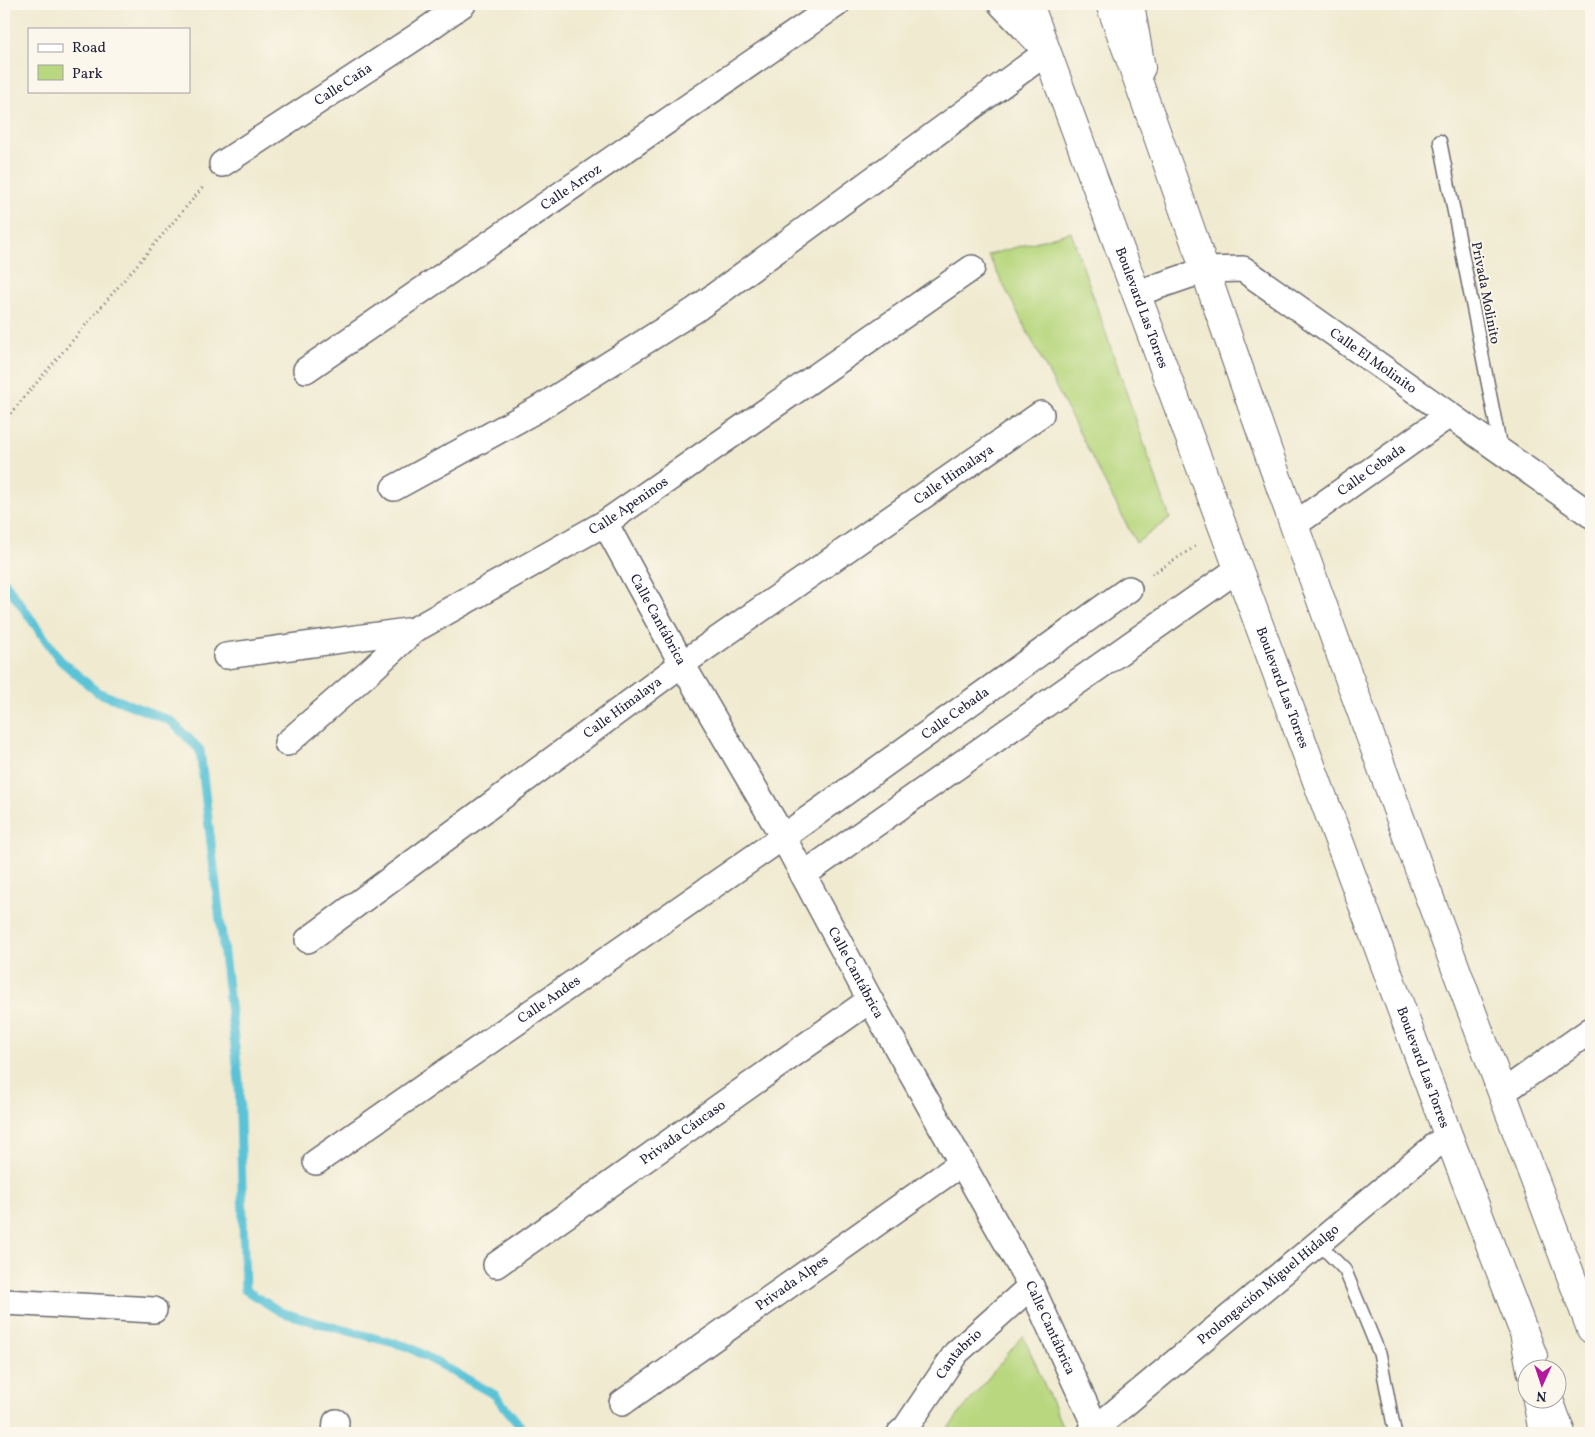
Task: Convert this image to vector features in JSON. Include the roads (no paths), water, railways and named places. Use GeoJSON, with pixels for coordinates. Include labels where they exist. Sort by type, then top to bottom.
{"type":"FeatureCollection","features":[{"type":"Feature","properties":{"kind":"main road","name":"Boulevard Las Torres"},"geometry":{"type":"LineString","coordinates":[[1029,4],[1138,293],[1238,569],[1448,1135],[1534,1360]]}},
{"type":"Feature","properties":{"kind":"main road"},"geometry":{"type":"LineString","coordinates":[[1110,4],[1146,99],[1294,525],[1502,1093],[1591,1329]]}},
{"type":"Feature","properties":{"kind":"main road"},"geometry":{"type":"LineString","coordinates":[[1130,4],[1146,99]]}},
{"type":"Feature","properties":{"kind":"main road"},"geometry":{"type":"LineString","coordinates":[[1524,1333],[1529,1360]]}},
{"type":"Feature","properties":{"kind":"main road"},"geometry":{"type":"LineString","coordinates":[[1539,1410],[1543,1433]]}},
{"type":"Feature","properties":{"kind":"main road"},"geometry":{"type":"LineString","coordinates":[[1552,1410],[1561,1433]]}},
{"type":"Feature","properties":{"kind":"street","name":"Calle Caña"},"geometry":{"type":"LineString","coordinates":[[222,164],[463,4]]}},
{"type":"Feature","properties":{"kind":"street","name":"Calle Arroz"},"geometry":{"type":"LineString","coordinates":[[306,370],[837,4]]}},
{"type":"Feature","properties":{"kind":"street"},"geometry":{"type":"LineString","coordinates":[[394,488],[538,409],[695,310],[1047,52],[1001,4]]}},
{"type":"Feature","properties":{"kind":"street","name":"Calle Apeninos"},"geometry":{"type":"LineString","coordinates":[[287,743],[414,630],[605,523],[972,268]]}},
{"type":"Feature","properties":{"kind":"street","name":"Calle El Molinito"},"geometry":{"type":"LineString","coordinates":[[1138,293],[1205,270],[1243,269],[1591,515]]}},
{"type":"Feature","properties":{"kind":"street","name":"Calle Himalaya"},"geometry":{"type":"LineString","coordinates":[[308,940],[682,664],[1041,414]]}},
{"type":"Feature","properties":{"kind":"street","name":"Calle Cebada"},"geometry":{"type":"LineString","coordinates":[[1294,525],[1449,415]]}},
{"type":"Feature","properties":{"kind":"street","name":"Calle Cantábrica"},"geometry":{"type":"LineString","coordinates":[[605,523],[682,664],[783,837],[870,1000],[1031,1286],[1093,1430]]}},
{"type":"Feature","properties":{"kind":"street"},"geometry":{"type":"LineString","coordinates":[[803,875],[1238,569]]}},
{"type":"Feature","properties":{"kind":"street","name":"Calle Cebada"},"geometry":{"type":"LineString","coordinates":[[783,837],[1129,589]]}},
{"type":"Feature","properties":{"kind":"street"},"geometry":{"type":"LineString","coordinates":[[226,656],[414,630]]}},
{"type":"Feature","properties":{"kind":"street","name":"Calle Andes"},"geometry":{"type":"LineString","coordinates":[[316,1162],[783,837]]}},
{"type":"Feature","properties":{"kind":"street","name":"Privada Cáucaso"},"geometry":{"type":"LineString","coordinates":[[496,1265],[870,1000]]}},
{"type":"Feature","properties":{"kind":"street"},"geometry":{"type":"LineString","coordinates":[[1502,1093],[1591,1030]]}},
{"type":"Feature","properties":{"kind":"street","name":"Prolongación Miguel Hidalgo"},"geometry":{"type":"LineString","coordinates":[[1093,1430],[1448,1135]]}},
{"type":"Feature","properties":{"kind":"street","name":"Privada Alpes"},"geometry":{"type":"LineString","coordinates":[[622,1403],[962,1163]]}},
{"type":"Feature","properties":{"kind":"street","name":"Cantabrio"},"geometry":{"type":"LineString","coordinates":[[900,1433],[905,1430],[956,1353],[1031,1286]]}},
{"type":"Feature","properties":{"kind":"street"},"geometry":{"type":"LineString","coordinates":[[4,1302],[154,1310]]}},
{"type":"Feature","properties":{"kind":"lane","name":"Privada Molinito"},"geometry":{"type":"LineString","coordinates":[[1440,141],[1501,450]]}},
{"type":"Feature","properties":{"kind":"lane"},"geometry":{"type":"LineString","coordinates":[[1318,1243],[1345,1270],[1380,1355],[1395,1433]]}},
{"type":"Feature","properties":{"kind":"waterway"},"geometry":{"type":"LineString","coordinates":[[4,581],[60,660],[97,692],[171,721],[200,750],[239,1081],[245,1290],[281,1312],[409,1347],[495,1395],[526,1433]]}}]}
